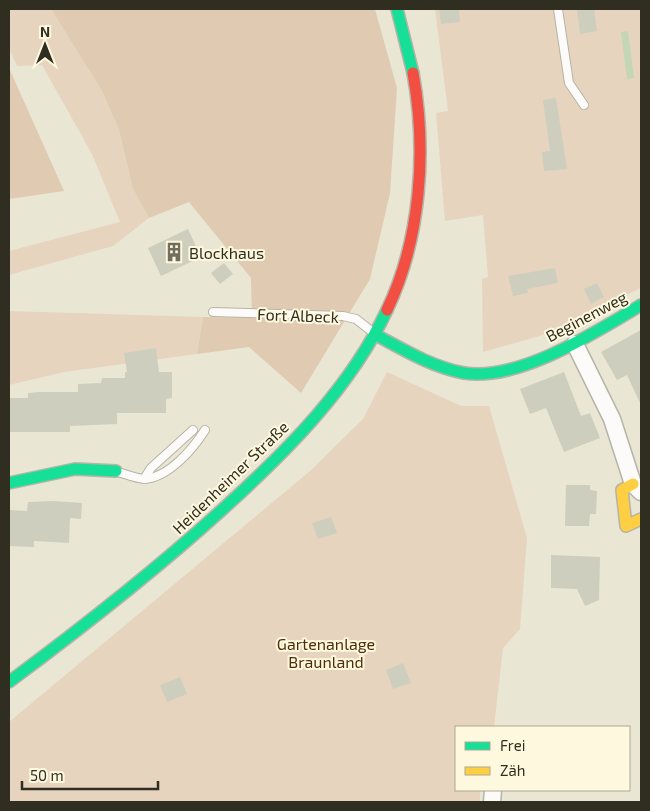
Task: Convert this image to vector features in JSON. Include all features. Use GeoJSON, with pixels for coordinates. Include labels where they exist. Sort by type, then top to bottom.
{"type":"FeatureCollection","features":[{"type":"Feature","properties":{"kind":"main road","name":"Heidenheimer Straße"},"geometry":{"type":"LineString","coordinates":[[9,682],[189,540],[274,462],[331,399],[376,335],[398,289],[408,247],[417,190],[416,84],[408,40],[397,9]]}},
{"type":"Feature","properties":{"kind":"main road","name":"Beginenweg"},"geometry":{"type":"LineString","coordinates":[[376,335],[419,357],[448,368],[479,374],[514,367],[575,344],[641,305]]}},
{"type":"Feature","properties":{"kind":"main road"},"geometry":{"type":"LineString","coordinates":[[9,483],[48,472],[101,468],[116,472]]}},
{"type":"Feature","properties":{"kind":"main road"},"geometry":{"type":"LineString","coordinates":[[637,488],[622,490],[626,526],[641,519]]}},
{"type":"Feature","properties":{"kind":"street"},"geometry":{"type":"LineString","coordinates":[[575,344],[612,419],[637,488]]}},
{"type":"Feature","properties":{"kind":"lane"},"geometry":{"type":"LineString","coordinates":[[558,9],[569,83],[584,105]]}},
{"type":"Feature","properties":{"kind":"lane","name":"Fort Albeck"},"geometry":{"type":"LineString","coordinates":[[213,312],[343,316],[356,319],[376,335]]}},
{"type":"Feature","properties":{"kind":"lane"},"geometry":{"type":"LineString","coordinates":[[144,479],[151,468],[192,430]]}},
{"type":"Feature","properties":{"kind":"lane"},"geometry":{"type":"LineString","coordinates":[[116,472],[144,479],[166,472],[198,441],[205,430]]}},
{"type":"Feature","properties":{"kind":"green space"},"geometry":{"type":"Polygon","coordinates":[[[9,9],[51,9],[102,91],[119,130],[133,189],[149,218],[113,246],[9,275],[9,251],[120,222],[92,154],[42,65],[17,66],[9,48],[9,9]]]}},
{"type":"Feature","properties":{"kind":"green space"},"geometry":{"type":"Polygon","coordinates":[[[435,9],[641,9],[641,288],[543,335],[483,352],[482,279],[488,277],[483,215],[445,221],[436,113],[448,111],[435,9]]]}},
{"type":"Feature","properties":{"kind":"green space"},"geometry":{"type":"Polygon","coordinates":[[[9,311],[203,317],[197,354],[64,372],[9,385],[9,311]]]}},
{"type":"Feature","properties":{"kind":"green space","name":"Gartenanlage Braunland"},"geometry":{"type":"Polygon","coordinates":[[[387,372],[461,406],[489,406],[527,538],[520,629],[503,648],[494,726],[455,726],[455,791],[480,791],[480,802],[9,802],[9,722],[310,471],[363,419],[387,372]]]}},
{"type":"Feature","properties":{"kind":"shaded area"},"geometry":{"type":"Polygon","coordinates":[[[51,9],[375,9],[397,88],[390,193],[370,279],[301,393],[249,347],[197,354],[203,317],[252,318],[251,278],[189,202],[149,218],[133,189],[119,130],[102,91],[51,9]]]}},
{"type":"Feature","properties":{"kind":"shaded area"},"geometry":{"type":"Polygon","coordinates":[[[628,31],[634,78],[627,79],[621,32],[628,31]]]}},
{"type":"Feature","properties":{"kind":"shaded area"},"geometry":{"type":"Polygon","coordinates":[[[9,68],[64,191],[9,199],[9,68]]]}},
{"type":"Feature","properties":{"kind":"building"},"geometry":{"type":"Polygon","coordinates":[[[439,9],[459,9],[460,22],[441,24],[439,9]]]}},
{"type":"Feature","properties":{"kind":"building"},"geometry":{"type":"Polygon","coordinates":[[[577,9],[594,9],[597,31],[580,34],[577,9]]]}},
{"type":"Feature","properties":{"kind":"building"},"geometry":{"type":"Polygon","coordinates":[[[556,98],[567,169],[544,171],[542,152],[550,151],[543,100],[556,98]]]}},
{"type":"Feature","properties":{"kind":"building","name":"Blockhaus"},"geometry":{"type":"Polygon","coordinates":[[[188,229],[201,257],[161,276],[148,248],[188,229]]]}},
{"type":"Feature","properties":{"kind":"building"},"geometry":{"type":"Polygon","coordinates":[[[224,263],[233,274],[220,284],[211,273],[224,263]]]}},
{"type":"Feature","properties":{"kind":"building"},"geometry":{"type":"Polygon","coordinates":[[[555,268],[558,283],[527,289],[528,293],[513,296],[508,276],[555,268]]]}},
{"type":"Feature","properties":{"kind":"building"},"geometry":{"type":"Polygon","coordinates":[[[597,283],[604,297],[591,304],[584,289],[597,283]]]}},
{"type":"Feature","properties":{"kind":"building"},"geometry":{"type":"Polygon","coordinates":[[[641,330],[641,405],[627,375],[617,380],[601,352],[641,330]]]}},
{"type":"Feature","properties":{"kind":"building"},"geometry":{"type":"Polygon","coordinates":[[[156,348],[159,372],[172,372],[172,398],[166,399],[166,413],[117,413],[117,424],[70,426],[70,432],[9,432],[9,398],[28,398],[28,393],[78,392],[78,384],[101,383],[102,378],[125,378],[125,372],[127,372],[124,353],[156,348]]]}},
{"type":"Feature","properties":{"kind":"building"},"geometry":{"type":"Polygon","coordinates":[[[564,372],[581,416],[590,413],[600,438],[564,452],[546,408],[530,414],[520,389],[564,372]]]}},
{"type":"Feature","properties":{"kind":"building"},"geometry":{"type":"Polygon","coordinates":[[[566,485],[590,485],[590,490],[597,491],[596,514],[590,514],[589,526],[565,526],[566,485]]]}},
{"type":"Feature","properties":{"kind":"building"},"geometry":{"type":"Polygon","coordinates":[[[28,502],[82,503],[81,519],[70,518],[69,543],[34,541],[34,547],[9,546],[9,510],[27,511],[28,502]]]}},
{"type":"Feature","properties":{"kind":"building"},"geometry":{"type":"Polygon","coordinates":[[[331,517],[337,533],[318,539],[312,523],[331,517]]]}},
{"type":"Feature","properties":{"kind":"building"},"geometry":{"type":"Polygon","coordinates":[[[551,555],[600,557],[599,600],[585,606],[577,589],[551,588],[551,555]]]}},
{"type":"Feature","properties":{"kind":"building"},"geometry":{"type":"Polygon","coordinates":[[[403,663],[411,683],[393,689],[386,670],[403,663]]]}},
{"type":"Feature","properties":{"kind":"building"},"geometry":{"type":"Polygon","coordinates":[[[180,677],[187,694],[167,702],[160,685],[180,677]]]}},
{"type":"Feature","properties":{"kind":"traffic: fast"},"geometry":{"type":"LineString","coordinates":[[397,9],[413,73]]}},
{"type":"Feature","properties":{"kind":"traffic: fast"},"geometry":{"type":"LineString","coordinates":[[376,335],[441,367],[464,373],[485,374],[532,363],[579,341],[641,305]]}},
{"type":"Feature","properties":{"kind":"traffic: fast"},"geometry":{"type":"LineString","coordinates":[[9,682],[146,576],[271,464],[316,417],[336,391],[355,365],[387,310]]}},
{"type":"Feature","properties":{"kind":"traffic: fast"},"geometry":{"type":"LineString","coordinates":[[9,483],[75,469],[116,471]]}},
{"type":"Feature","properties":{"kind":"traffic: slow"},"geometry":{"type":"LineString","coordinates":[[633,484],[622,490],[626,526],[641,519]]}},
{"type":"Feature","properties":{"kind":"traffic: jam"},"geometry":{"type":"LineString","coordinates":[[387,310],[407,254],[418,194],[420,133],[413,73]]}},
{"type":"Feature","properties":{"kind":"place","name":"Blockhaus"},"geometry":{"type":"Point","coordinates":[174,252]}}]}
